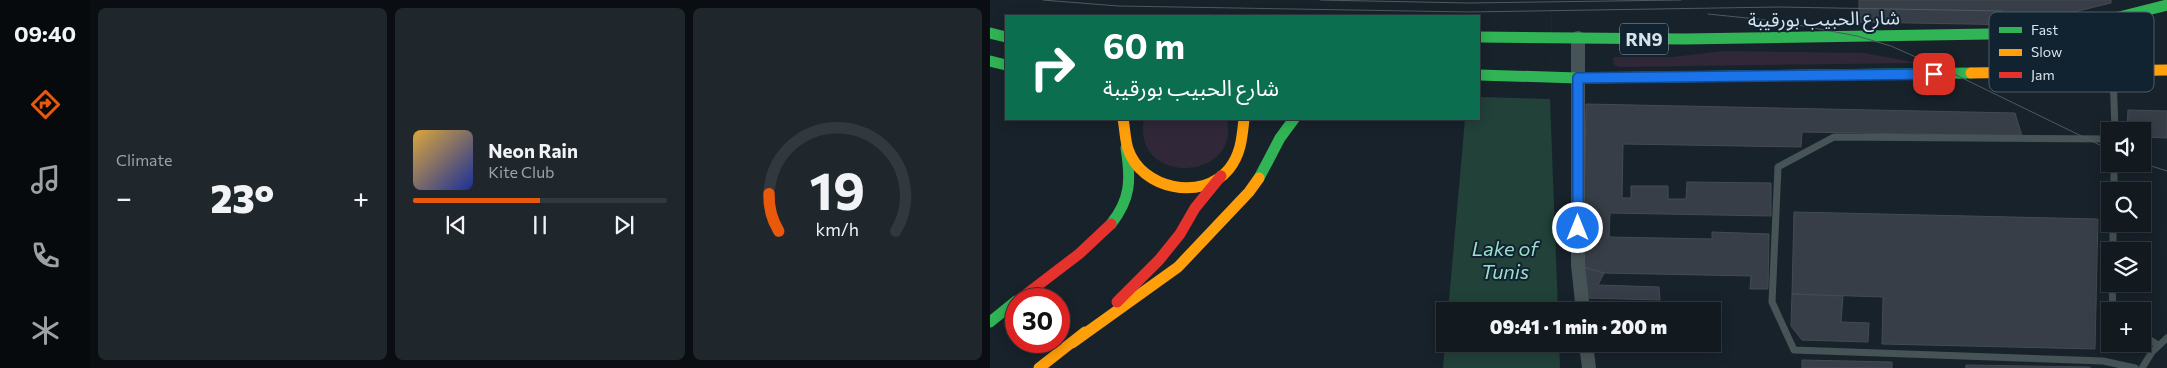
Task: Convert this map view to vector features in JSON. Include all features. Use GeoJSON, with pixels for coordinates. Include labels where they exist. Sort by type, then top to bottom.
{"type":"FeatureCollection","features":[{"type":"Feature","properties":{"kind":"main road","name":"شارع الحبيب بورقيبة"},"geometry":{"type":"LineString","coordinates":[[2139,12],[2167,5]]}},
{"type":"Feature","properties":{"kind":"main road"},"geometry":{"type":"LineString","coordinates":[[990,33],[1005,37]]}},
{"type":"Feature","properties":{"kind":"main road","name":"شارع الحبيب بورقيبة"},"geometry":{"type":"LineString","coordinates":[[1480,37],[1684,39],[1989,34]]}},
{"type":"Feature","properties":{"kind":"main road"},"geometry":{"type":"LineString","coordinates":[[990,61],[1005,65]]}},
{"type":"Feature","properties":{"kind":"main road","name":"RN9"},"geometry":{"type":"LineString","coordinates":[[2154,70],[2167,70]]}},
{"type":"Feature","properties":{"kind":"main road","name":"RN9"},"geometry":{"type":"LineString","coordinates":[[1480,75],[1578,78],[1989,73]]}},
{"type":"Feature","properties":{"kind":"main road"},"geometry":{"type":"LineString","coordinates":[[1114,120],[1123,135]]}},
{"type":"Feature","properties":{"kind":"main road"},"geometry":{"type":"LineString","coordinates":[[1034,288],[1096,240],[1114,222],[1126,201],[1129,178],[1123,135],[1123,120]]}},
{"type":"Feature","properties":{"kind":"main road"},"geometry":{"type":"LineString","coordinates":[[1244,120],[1245,133]]}},
{"type":"Feature","properties":{"kind":"main road"},"geometry":{"type":"LineString","coordinates":[[1072,344],[1142,279],[1180,234],[1195,208],[1238,157],[1245,133],[1253,120]]}},
{"type":"Feature","properties":{"kind":"main road"},"geometry":{"type":"LineString","coordinates":[[1040,368],[1178,267],[1249,192],[1267,165],[1280,138],[1293,120]]}},
{"type":"Feature","properties":{"kind":"main road"},"geometry":{"type":"LineString","coordinates":[[1126,148],[1132,161],[1141,172],[1166,186],[1180,189],[1195,188],[1208,184],[1221,176]]}},
{"type":"Feature","properties":{"kind":"main road"},"geometry":{"type":"LineString","coordinates":[[990,322],[1005,310]]}},
{"type":"Feature","properties":{"kind":"street"},"geometry":{"type":"LineString","coordinates":[[1578,38],[1578,265],[1582,302]]}},
{"type":"Feature","properties":{"kind":"street"},"geometry":{"type":"LineString","coordinates":[[1587,352],[1589,368]]}},
{"type":"Feature","properties":{"kind":"lane"},"geometry":{"type":"LineString","coordinates":[[2113,92],[2115,122]]}},
{"type":"Feature","properties":{"kind":"lane"},"geometry":{"type":"LineString","coordinates":[[2101,139],[1834,137],[1778,167],[1772,302],[1794,350],[2135,368]]}},
{"type":"Feature","properties":{"kind":"lane"},"geometry":{"type":"LineString","coordinates":[[2142,368],[2158,346],[2167,338]]}},
{"type":"Feature","properties":{"kind":"lane"},"geometry":{"type":"LineString","coordinates":[[2151,341],[2158,346]]}},
{"type":"Feature","properties":{"kind":"shaded area"},"geometry":{"type":"Polygon","coordinates":[[[1724,51],[1865,53],[1918,63],[1619,67],[1613,64],[1614,57],[1672,57],[1724,51]]]}},
{"type":"Feature","properties":{"kind":"shaded area"},"geometry":{"type":"Polygon","coordinates":[[[1144,120],[1227,120],[1227,140],[1218,155],[1203,165],[1186,168],[1168,165],[1153,156],[1144,141],[1144,120]]]}},
{"type":"Feature","properties":{"kind":"water","name":"Lake of Tunis"},"geometry":{"type":"Polygon","coordinates":[[[1469,0],[1552,0],[1550,99],[1558,302],[1449,302],[1465,120],[1480,120],[1480,15],[1469,15],[1469,0]]]}},
{"type":"Feature","properties":{"kind":"water"},"geometry":{"type":"Polygon","coordinates":[[[1444,352],[1559,352],[1560,368],[1443,368],[1444,352]]]}},
{"type":"Feature","properties":{"kind":"pier"},"geometry":{"type":"Polygon","coordinates":[[[1469,0],[1552,0],[1550,99],[1480,97],[1480,15],[1469,15],[1469,0]]]}},
{"type":"Feature","properties":{"kind":"building"},"geometry":{"type":"Polygon","coordinates":[[[1859,0],[2111,0],[2111,3],[2074,12],[1989,12],[1989,24],[1859,22],[1859,0]]]}},
{"type":"Feature","properties":{"kind":"building"},"geometry":{"type":"Polygon","coordinates":[[[1586,104],[2015,113],[2022,136],[1802,132],[1801,147],[1623,144],[1622,198],[1631,198],[1631,186],[1668,186],[1668,199],[1686,199],[1687,182],[1771,183],[1771,216],[1610,213],[1609,237],[1712,239],[1712,232],[1769,234],[1768,289],[1750,289],[1751,276],[1604,273],[1583,267],[1586,104]]]}},
{"type":"Feature","properties":{"kind":"building"},"geometry":{"type":"Polygon","coordinates":[[[2128,110],[2167,111],[2167,138],[2151,137],[2151,122],[2127,122],[2128,110]]]}},
{"type":"Feature","properties":{"kind":"building"},"geometry":{"type":"Polygon","coordinates":[[[1794,212],[2098,219],[2095,349],[1882,344],[1883,297],[1792,294],[1794,212]]]}},
{"type":"Feature","properties":{"kind":"building"},"geometry":{"type":"Polygon","coordinates":[[[1583,267],[1604,273],[1598,285],[1659,287],[1660,300],[1586,298],[1583,267]]]}},
{"type":"Feature","properties":{"kind":"building"},"geometry":{"type":"Polygon","coordinates":[[[1792,294],[1843,296],[1841,322],[1869,323],[1868,342],[1802,340],[1791,326],[1792,294]]]}},
{"type":"Feature","properties":{"kind":"building"},"geometry":{"type":"Polygon","coordinates":[[[1802,360],[1892,362],[1892,368],[1802,368],[1802,360]]]}},
{"type":"Feature","properties":{"kind":"building"},"geometry":{"type":"Polygon","coordinates":[[[1966,365],[2090,367],[2090,368],[1966,368],[1966,365]]]}},
{"type":"Feature","properties":{"kind":"tram line"},"geometry":{"type":"LineString","coordinates":[[1043,0],[1118,6],[1469,12],[1779,7],[2002,11]]}},
{"type":"Feature","properties":{"kind":"tram line"},"geometry":{"type":"LineString","coordinates":[[1320,0],[1469,3],[1681,0]]}},
{"type":"Feature","properties":{"kind":"tram line"},"geometry":{"type":"LineString","coordinates":[[1708,14],[1776,21],[1857,36],[1891,46],[1989,91]]}},
{"type":"Feature","properties":{"kind":"tram line"},"geometry":{"type":"LineString","coordinates":[[1991,92],[2101,146]]}},
{"type":"Feature","properties":{"kind":"tram line"},"geometry":{"type":"LineString","coordinates":[[2151,166],[2167,171]]}},
{"type":"Feature","properties":{"kind":"traffic: fast"},"geometry":{"type":"LineString","coordinates":[[2139,12],[2167,5]]}},
{"type":"Feature","properties":{"kind":"traffic: fast"},"geometry":{"type":"LineString","coordinates":[[990,33],[1005,37]]}},
{"type":"Feature","properties":{"kind":"traffic: fast"},"geometry":{"type":"LineString","coordinates":[[1480,37],[1684,39],[1989,34]]}},
{"type":"Feature","properties":{"kind":"traffic: fast"},"geometry":{"type":"LineString","coordinates":[[990,61],[1005,65]]}},
{"type":"Feature","properties":{"kind":"traffic: fast"},"geometry":{"type":"LineString","coordinates":[[1480,75],[1578,78],[1971,73]]}},
{"type":"Feature","properties":{"kind":"traffic: fast"},"geometry":{"type":"LineString","coordinates":[[1259,178],[1280,138],[1293,120]]}},
{"type":"Feature","properties":{"kind":"traffic: fast"},"geometry":{"type":"LineString","coordinates":[[1111,224],[1118,215],[1128,188],[1129,169],[1126,148]]}},
{"type":"Feature","properties":{"kind":"traffic: fast"},"geometry":{"type":"LineString","coordinates":[[990,322],[1005,310]]}},
{"type":"Feature","properties":{"kind":"traffic: slow"},"geometry":{"type":"LineString","coordinates":[[2154,70],[2167,70]]}},
{"type":"Feature","properties":{"kind":"traffic: slow"},"geometry":{"type":"LineString","coordinates":[[1971,73],[1989,73]]}},
{"type":"Feature","properties":{"kind":"traffic: slow"},"geometry":{"type":"LineString","coordinates":[[1123,120],[1128,149],[1135,163],[1145,174],[1159,182],[1189,188],[1204,185],[1217,179],[1229,169],[1242,139],[1244,120]]}},
{"type":"Feature","properties":{"kind":"traffic: slow"},"geometry":{"type":"LineString","coordinates":[[1072,343],[1178,267],[1249,192],[1259,178]]}},
{"type":"Feature","properties":{"kind":"traffic: slow"},"geometry":{"type":"LineString","coordinates":[[1039,368],[1085,332]]}},
{"type":"Feature","properties":{"kind":"traffic: jam"},"geometry":{"type":"LineString","coordinates":[[1117,302],[1159,260],[1180,234],[1195,208],[1221,176]]}},
{"type":"Feature","properties":{"kind":"traffic: jam"},"geometry":{"type":"LineString","coordinates":[[1034,288],[1079,254],[1111,224]]}},
{"type":"Feature","properties":{"kind":"route"},"geometry":{"type":"LineString","coordinates":[[1578,228],[1578,78],[1934,74]]}}]}
